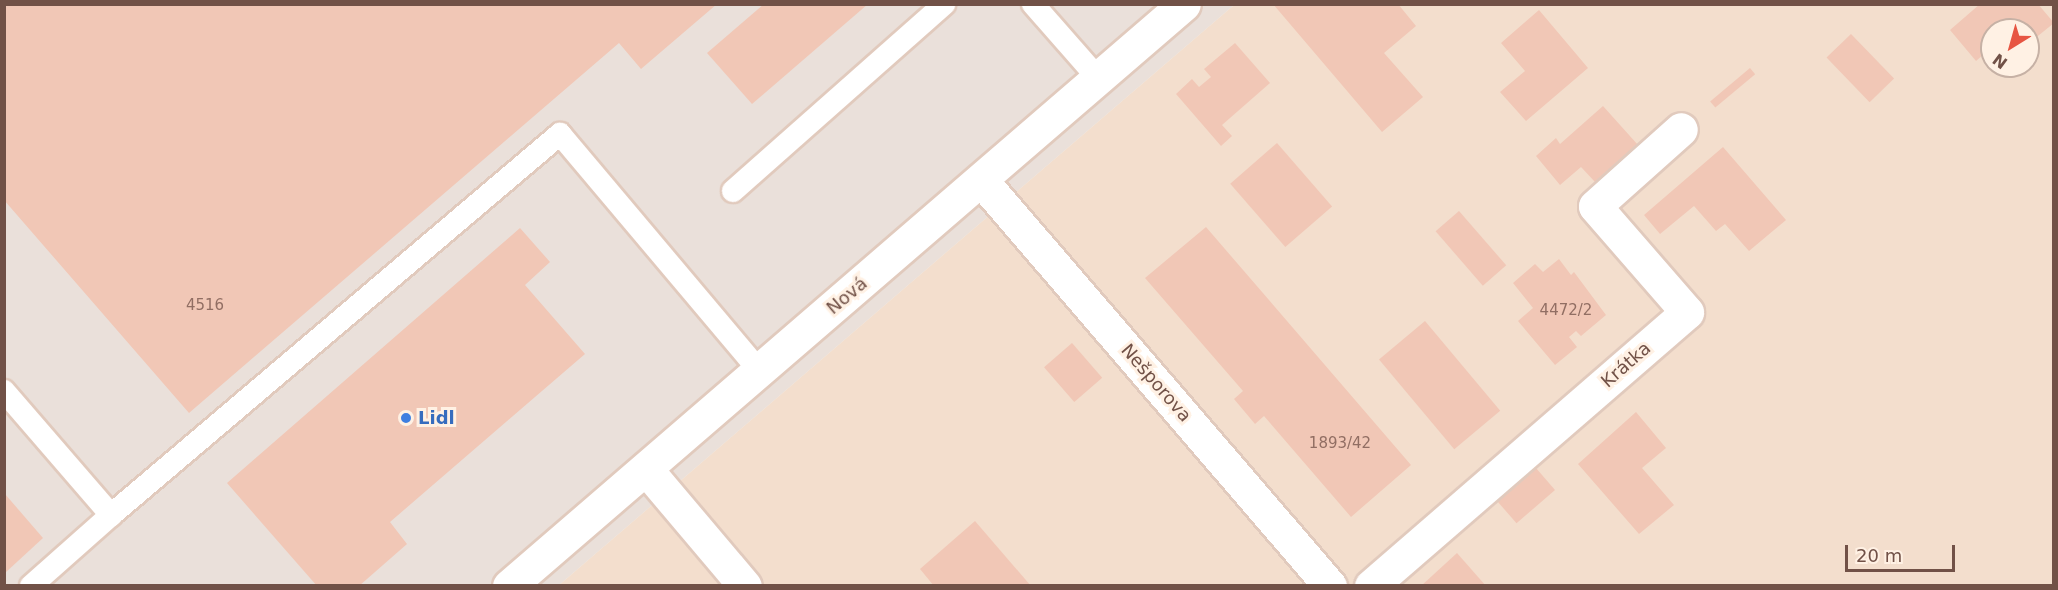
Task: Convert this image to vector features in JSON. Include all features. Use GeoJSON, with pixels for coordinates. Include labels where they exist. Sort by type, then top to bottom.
{"type":"FeatureCollection","features":[{"type":"Feature","properties":{"kind":"street","name":"Nová"},"geometry":{"type":"LineString","coordinates":[[509,585],[982,181],[1184,4]]}},
{"type":"Feature","properties":{"kind":"street","name":"Krátka"},"geometry":{"type":"LineString","coordinates":[[1371,585],[1687,312],[1595,206],[1681,129]]}},
{"type":"Feature","properties":{"kind":"street","name":"Nešporova"},"geometry":{"type":"LineString","coordinates":[[982,181],[1330,585]]}},
{"type":"Feature","properties":{"kind":"street"},"geometry":{"type":"LineString","coordinates":[[645,469],[745,585]]}},
{"type":"Feature","properties":{"kind":"lane"},"geometry":{"type":"LineString","coordinates":[[733,191],[944,4]]}},
{"type":"Feature","properties":{"kind":"lane"},"geometry":{"type":"LineString","coordinates":[[1033,4],[1099,79]]}},
{"type":"Feature","properties":{"kind":"lane"},"geometry":{"type":"LineString","coordinates":[[31,585],[111,514],[560,134],[759,370]]}},
{"type":"Feature","properties":{"kind":"lane"},"geometry":{"type":"LineString","coordinates":[[4,391],[111,514]]}},
{"type":"Feature","properties":{"kind":"shaded area"},"geometry":{"type":"Polygon","coordinates":[[[4,5],[1234,5],[558,586],[5,585],[4,5]]]}},
{"type":"Feature","properties":{"kind":"shaded area"},"geometry":{"type":"Polygon","coordinates":[[[1234,5],[2053,5],[2053,585],[558,586],[1234,5]]]}},
{"type":"Feature","properties":{"kind":"building"},"geometry":{"type":"Polygon","coordinates":[[[4,4],[717,4],[641,69],[619,43],[189,413],[4,200],[4,4]]]}},
{"type":"Feature","properties":{"kind":"building"},"geometry":{"type":"Polygon","coordinates":[[[764,4],[868,4],[752,104],[707,53],[764,4]]]}},
{"type":"Feature","properties":{"kind":"building"},"geometry":{"type":"Polygon","coordinates":[[[1273,4],[1398,4],[1416,26],[1384,53],[1423,97],[1382,132],[1273,4]]]}},
{"type":"Feature","properties":{"kind":"building"},"geometry":{"type":"Polygon","coordinates":[[[1980,4],[2038,4],[2054,23],[2040,34],[2040,18],[1980,18],[1980,58],[1976,61],[1950,30],[1980,4]]]}},
{"type":"Feature","properties":{"kind":"building"},"geometry":{"type":"Polygon","coordinates":[[[1539,10],[1588,68],[1526,121],[1500,92],[1525,71],[1501,43],[1539,10]]]}},
{"type":"Feature","properties":{"kind":"building"},"geometry":{"type":"Polygon","coordinates":[[[1851,34],[1894,79],[1870,102],[1827,58],[1851,34]]]}},
{"type":"Feature","properties":{"kind":"building"},"geometry":{"type":"Polygon","coordinates":[[[1235,43],[1270,83],[1222,125],[1232,136],[1221,146],[1176,94],[1192,79],[1199,87],[1211,77],[1204,69],[1235,43]]]}},
{"type":"Feature","properties":{"kind":"building"},"geometry":{"type":"Polygon","coordinates":[[[1750,68],[1755,74],[1715,108],[1710,101],[1750,68]]]}},
{"type":"Feature","properties":{"kind":"building"},"geometry":{"type":"Polygon","coordinates":[[[1603,106],[1638,145],[1596,183],[1581,167],[1560,185],[1536,156],[1556,138],[1560,144],[1603,106]]]}},
{"type":"Feature","properties":{"kind":"building"},"geometry":{"type":"Polygon","coordinates":[[[1277,143],[1332,206],[1285,247],[1230,184],[1277,143]]]}},
{"type":"Feature","properties":{"kind":"building"},"geometry":{"type":"Polygon","coordinates":[[[1723,147],[1786,220],[1749,251],[1725,224],[1716,231],[1694,206],[1660,234],[1644,215],[1723,147]]]}},
{"type":"Feature","properties":{"kind":"building"},"geometry":{"type":"Polygon","coordinates":[[[1459,211],[1506,265],[1483,286],[1436,231],[1459,211]]]}},
{"type":"Feature","properties":{"kind":"building"},"geometry":{"type":"Polygon","coordinates":[[[1206,227],[1411,465],[1351,517],[1264,416],[1255,424],[1234,399],[1243,391],[1145,278],[1206,227]]]}},
{"type":"Feature","properties":{"kind":"building","name":"Lidl"},"geometry":{"type":"Polygon","coordinates":[[[520,228],[550,262],[525,285],[585,354],[390,522],[407,544],[359,586],[317,586],[227,483],[520,228]]]}},
{"type":"Feature","properties":{"kind":"building"},"geometry":{"type":"Polygon","coordinates":[[[1559,259],[1571,275],[1574,272],[1606,315],[1581,336],[1576,331],[1569,337],[1577,347],[1555,365],[1518,321],[1533,308],[1513,283],[1535,264],[1543,272],[1559,259]]]}},
{"type":"Feature","properties":{"kind":"building"},"geometry":{"type":"Polygon","coordinates":[[[1425,321],[1500,411],[1454,449],[1379,360],[1425,321]]]}},
{"type":"Feature","properties":{"kind":"building"},"geometry":{"type":"Polygon","coordinates":[[[1072,343],[1102,378],[1074,402],[1044,367],[1072,343]]]}},
{"type":"Feature","properties":{"kind":"building"},"geometry":{"type":"Polygon","coordinates":[[[1636,412],[1666,448],[1642,468],[1674,505],[1639,534],[1578,464],[1636,412]]]}},
{"type":"Feature","properties":{"kind":"building"},"geometry":{"type":"Polygon","coordinates":[[[1536,468],[1555,490],[1517,523],[1498,501],[1536,468]]]}},
{"type":"Feature","properties":{"kind":"building"},"geometry":{"type":"Polygon","coordinates":[[[5,494],[43,538],[5,573],[5,494]]]}},
{"type":"Feature","properties":{"kind":"building"},"geometry":{"type":"Polygon","coordinates":[[[975,521],[1031,586],[934,586],[920,569],[975,521]]]}},
{"type":"Feature","properties":{"kind":"building"},"geometry":{"type":"Polygon","coordinates":[[[1457,553],[1486,586],[1421,586],[1457,553]]]}},
{"type":"Feature","properties":{"kind":"place","name":"Lidl"},"geometry":{"type":"Point","coordinates":[406,418]}}]}
